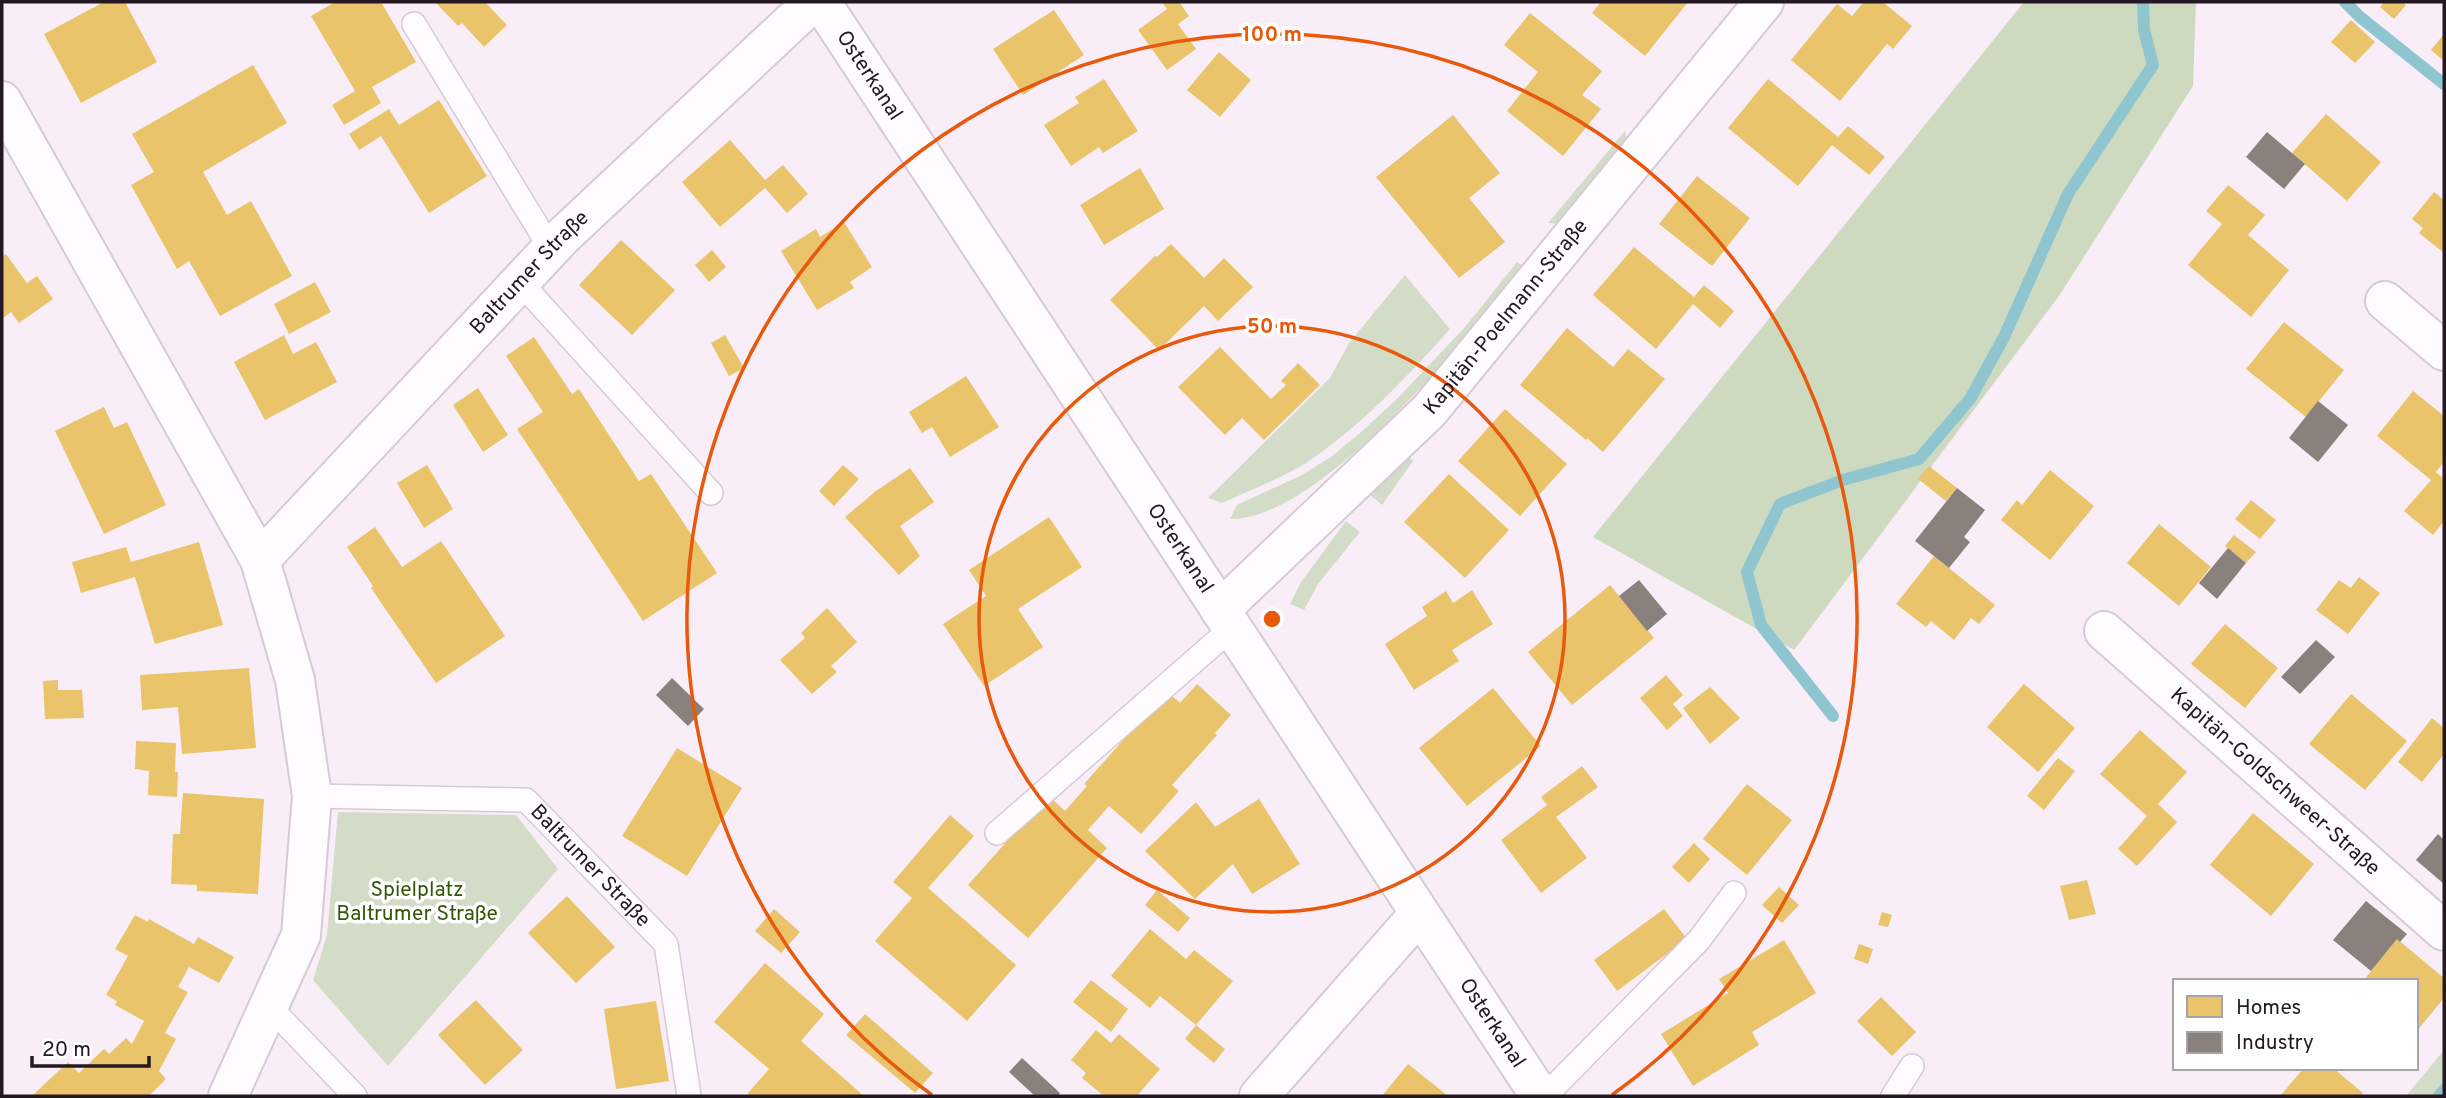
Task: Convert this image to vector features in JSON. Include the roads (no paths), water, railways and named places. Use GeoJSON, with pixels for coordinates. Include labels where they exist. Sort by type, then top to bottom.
{"type":"FeatureCollection","features":[{"type":"Feature","properties":{"kind":"street","name":"Baltrumer Straße"},"geometry":{"type":"LineString","coordinates":[[260,560],[551,249],[813,2]]}},
{"type":"Feature","properties":{"kind":"street","name":"Osterkanal"},"geometry":{"type":"LineString","coordinates":[[821,2],[1419,914],[1543,1096]]}},
{"type":"Feature","properties":{"kind":"street","name":"Kapitän-Poelmann-Straße"},"geometry":{"type":"LineString","coordinates":[[1226,619],[1429,411],[1764,2]]}},
{"type":"Feature","properties":{"kind":"street"},"geometry":{"type":"LineString","coordinates":[[6,119],[260,560],[295,680],[312,796],[301,935],[228,1096]]}},
{"type":"Feature","properties":{"kind":"street"},"geometry":{"type":"LineString","coordinates":[[2385,301],[2444,351]]}},
{"type":"Feature","properties":{"kind":"street","name":"Kapitän-Goldschweer-Straße"},"geometry":{"type":"LineString","coordinates":[[2104,631],[2444,931]]}},
{"type":"Feature","properties":{"kind":"street"},"geometry":{"type":"LineString","coordinates":[[1259,1096],[1419,914]]}},
{"type":"Feature","properties":{"kind":"lane"},"geometry":{"type":"LineString","coordinates":[[414,24],[551,249]]}},
{"type":"Feature","properties":{"kind":"lane"},"geometry":{"type":"LineString","coordinates":[[520,282],[711,493]]}},
{"type":"Feature","properties":{"kind":"lane"},"geometry":{"type":"LineString","coordinates":[[997,833],[1226,619]]}},
{"type":"Feature","properties":{"kind":"lane","name":"Baltrumer Straße"},"geometry":{"type":"LineString","coordinates":[[312,796],[526,800],[666,944],[689,1096]]}},
{"type":"Feature","properties":{"kind":"lane"},"geometry":{"type":"LineString","coordinates":[[1543,1096],[1699,940],[1734,893]]}},
{"type":"Feature","properties":{"kind":"lane"},"geometry":{"type":"LineString","coordinates":[[270,1006],[355,1096]]}},
{"type":"Feature","properties":{"kind":"lane"},"geometry":{"type":"LineString","coordinates":[[1893,1096],[1912,1066]]}},
{"type":"Feature","properties":{"kind":"waterway"},"geometry":{"type":"LineString","coordinates":[[1833,716],[1761,625],[1747,572],[1780,504],[1843,480],[1919,459],[1970,399],[2004,337],[2068,194],[2153,65],[2144,30],[2143,2]]}},
{"type":"Feature","properties":{"kind":"waterway"},"geometry":{"type":"LineString","coordinates":[[2345,2],[2444,84]]}},
{"type":"Feature","properties":{"kind":"waterway"},"geometry":{"type":"LineString","coordinates":[[2439,1096],[2444,1090]]}},
{"type":"Feature","properties":{"kind":"park label","name":"Spielplatz Baltrumer Straße"},"geometry":{"type":"Point","coordinates":[417,902]}}]}
